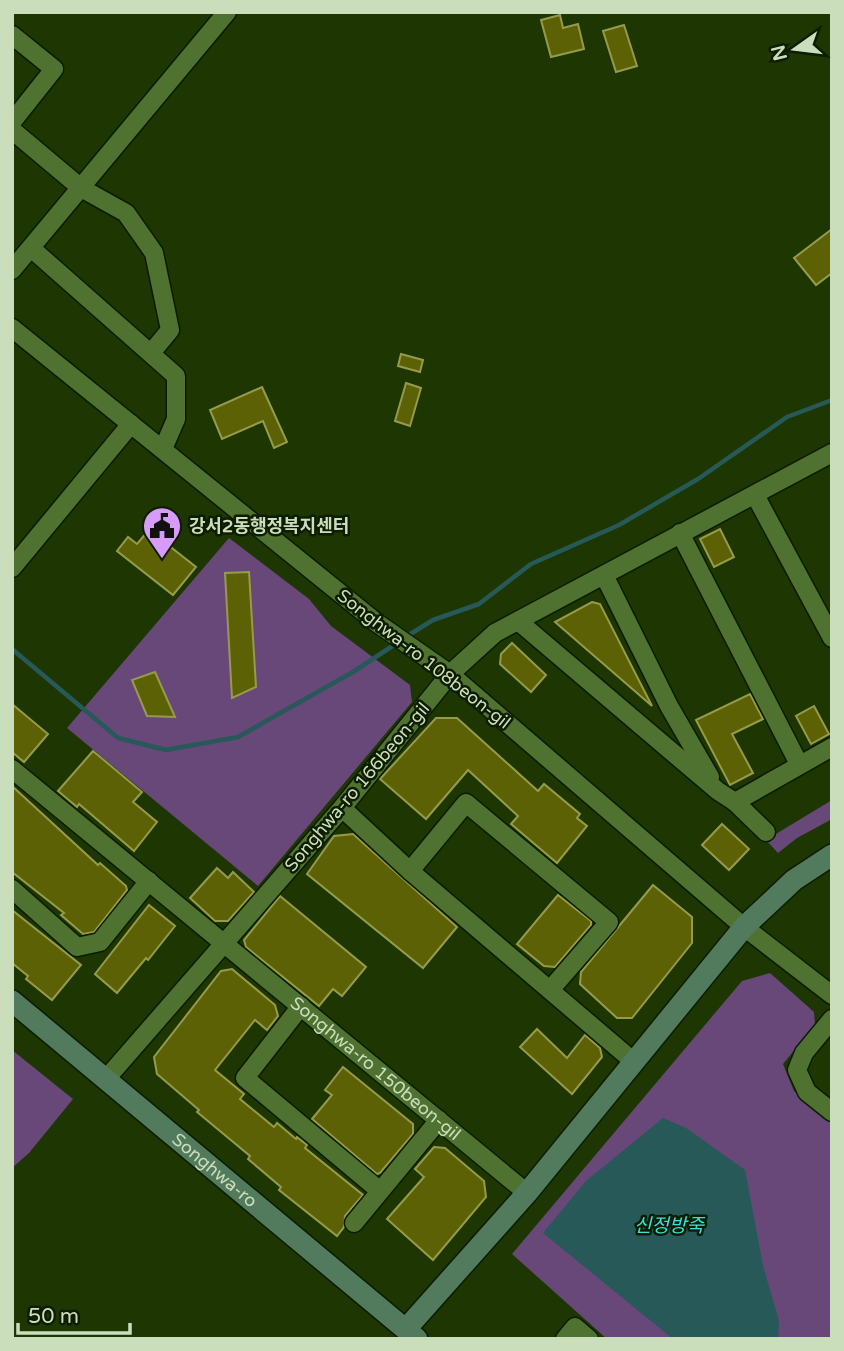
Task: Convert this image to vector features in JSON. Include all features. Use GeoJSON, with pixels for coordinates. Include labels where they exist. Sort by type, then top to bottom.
{"type":"FeatureCollection","features":[{"type":"Feature","properties":{"kind":"street"},"geometry":{"type":"LineString","coordinates":[[12,270],[227,12]]}},
{"type":"Feature","properties":{"kind":"street"},"geometry":{"type":"LineString","coordinates":[[12,35],[54,69],[12,122]]}},
{"type":"Feature","properties":{"kind":"street"},"geometry":{"type":"LineString","coordinates":[[12,130],[81,188],[126,213],[154,253],[170,330],[151,353]]}},
{"type":"Feature","properties":{"kind":"street"},"geometry":{"type":"LineString","coordinates":[[31,248],[176,376],[176,419],[163,449]]}},
{"type":"Feature","properties":{"kind":"street","name":"Songhwa-ro 108beon-gil"},"geometry":{"type":"LineString","coordinates":[[12,328],[377,623],[450,674],[744,927],[832,995]]}},
{"type":"Feature","properties":{"kind":"street"},"geometry":{"type":"LineString","coordinates":[[12,568],[131,424]]}},
{"type":"Feature","properties":{"kind":"street","name":"Songhwa-ro 166beon-gil"},"geometry":{"type":"LineString","coordinates":[[106,1079],[342,808],[450,674],[495,633],[680,533],[830,459]]}},
{"type":"Feature","properties":{"kind":"street"},"geometry":{"type":"LineString","coordinates":[[755,495],[832,638]]}},
{"type":"Feature","properties":{"kind":"street"},"geometry":{"type":"LineString","coordinates":[[680,533],[799,764]]}},
{"type":"Feature","properties":{"kind":"street"},"geometry":{"type":"LineString","coordinates":[[604,575],[669,706],[718,791]]}},
{"type":"Feature","properties":{"kind":"street"},"geometry":{"type":"LineString","coordinates":[[518,621],[718,791],[735,802],[766,832]]}},
{"type":"Feature","properties":{"kind":"street"},"geometry":{"type":"LineString","coordinates":[[652,734],[664,733],[669,726],[669,706]]}},
{"type":"Feature","properties":{"kind":"street"},"geometry":{"type":"LineString","coordinates":[[735,802],[832,747]]}},
{"type":"Feature","properties":{"kind":"street"},"geometry":{"type":"LineString","coordinates":[[12,768],[225,943]]}},
{"type":"Feature","properties":{"kind":"street"},"geometry":{"type":"LineString","coordinates":[[410,871],[466,803],[609,922],[550,990]]}},
{"type":"Feature","properties":{"kind":"street"},"geometry":{"type":"LineString","coordinates":[[342,808],[410,871],[633,1061]]}},
{"type":"Feature","properties":{"kind":"street"},"geometry":{"type":"LineString","coordinates":[[406,1335],[527,1193],[744,927],[794,880],[832,855]]}},
{"type":"Feature","properties":{"kind":"street"},"geometry":{"type":"LineString","coordinates":[[12,889],[77,947],[100,942],[149,881]]}},
{"type":"Feature","properties":{"kind":"street","name":"Songhwa-ro 150beon-gil"},"geometry":{"type":"LineString","coordinates":[[225,943],[527,1193]]}},
{"type":"Feature","properties":{"kind":"street","name":"Songhwa-ro"},"geometry":{"type":"LineString","coordinates":[[12,1001],[406,1335]]}},
{"type":"Feature","properties":{"kind":"street"},"geometry":{"type":"LineString","coordinates":[[301,1006],[245,1078],[380,1191]]}},
{"type":"Feature","properties":{"kind":"street"},"geometry":{"type":"LineString","coordinates":[[832,1019],[804,1053],[797,1070],[807,1092],[832,1112]]}},
{"type":"Feature","properties":{"kind":"street"},"geometry":{"type":"LineString","coordinates":[[354,1223],[439,1121]]}},
{"type":"Feature","properties":{"kind":"street"},"geometry":{"type":"LineString","coordinates":[[565,1339],[575,1327],[589,1339]]}},
{"type":"Feature","properties":{"kind":"shaded area"},"geometry":{"type":"Polygon","coordinates":[[[229,538],[309,599],[331,626],[410,685],[412,702],[258,886],[67,728],[229,538]]]}},
{"type":"Feature","properties":{"kind":"shaded area"},"geometry":{"type":"Polygon","coordinates":[[[832,800],[832,819],[797,838],[778,853],[766,840],[832,800]]]}},
{"type":"Feature","properties":{"kind":"shaded area"},"geometry":{"type":"Polygon","coordinates":[[[770,973],[814,1012],[815,1025],[783,1064],[794,1091],[832,1123],[832,1339],[607,1339],[512,1254],[742,981],[770,973]]]}},
{"type":"Feature","properties":{"kind":"shaded area"},"geometry":{"type":"Polygon","coordinates":[[[12,1050],[73,1099],[29,1153],[12,1168],[12,1050]]]}},
{"type":"Feature","properties":{"kind":"water","name":"신정방죽"},"geometry":{"type":"Polygon","coordinates":[[[663,1118],[686,1128],[745,1170],[763,1266],[779,1321],[778,1339],[673,1339],[543,1233],[586,1181],[663,1118]]]}},
{"type":"Feature","properties":{"kind":"building"},"geometry":{"type":"Polygon","coordinates":[[[560,15],[563,28],[578,24],[584,49],[551,57],[541,20],[560,15]]]}},
{"type":"Feature","properties":{"kind":"building"},"geometry":{"type":"Polygon","coordinates":[[[624,25],[637,66],[616,72],[603,31],[624,25]]]}},
{"type":"Feature","properties":{"kind":"building"},"geometry":{"type":"Polygon","coordinates":[[[832,229],[832,273],[816,285],[794,258],[832,229]]]}},
{"type":"Feature","properties":{"kind":"building"},"geometry":{"type":"Polygon","coordinates":[[[401,354],[423,360],[420,372],[398,366],[401,354]]]}},
{"type":"Feature","properties":{"kind":"building"},"geometry":{"type":"Polygon","coordinates":[[[406,383],[421,388],[410,426],[395,421],[406,383]]]}},
{"type":"Feature","properties":{"kind":"building"},"geometry":{"type":"Polygon","coordinates":[[[262,387],[287,442],[274,448],[263,421],[222,439],[210,410],[262,387]]]}},
{"type":"Feature","properties":{"kind":"building"},"geometry":{"type":"Polygon","coordinates":[[[720,529],[734,557],[714,567],[700,539],[720,529]]]}},
{"type":"Feature","properties":{"kind":"building"},"geometry":{"type":"Polygon","coordinates":[[[149,530],[196,567],[173,595],[117,551],[128,537],[137,544],[149,530]]]}},
{"type":"Feature","properties":{"kind":"building"},"geometry":{"type":"Polygon","coordinates":[[[249,572],[256,687],[232,698],[225,573],[249,572]]]}},
{"type":"Feature","properties":{"kind":"building"},"geometry":{"type":"Polygon","coordinates":[[[592,602],[600,604],[652,706],[555,622],[592,602]]]}},
{"type":"Feature","properties":{"kind":"building"},"geometry":{"type":"Polygon","coordinates":[[[512,643],[546,675],[531,692],[500,664],[501,654],[512,643]]]}},
{"type":"Feature","properties":{"kind":"building"},"geometry":{"type":"Polygon","coordinates":[[[155,672],[175,717],[147,716],[132,680],[155,672]]]}},
{"type":"Feature","properties":{"kind":"building"},"geometry":{"type":"Polygon","coordinates":[[[750,694],[763,719],[732,734],[753,773],[730,785],[696,720],[750,694]]]}},
{"type":"Feature","properties":{"kind":"building"},"geometry":{"type":"Polygon","coordinates":[[[12,704],[48,734],[24,762],[12,752],[12,704]]]}},
{"type":"Feature","properties":{"kind":"building"},"geometry":{"type":"Polygon","coordinates":[[[814,706],[829,734],[811,744],[796,716],[814,706]]]}},
{"type":"Feature","properties":{"kind":"building"},"geometry":{"type":"Polygon","coordinates":[[[436,718],[457,718],[538,791],[544,784],[580,814],[577,818],[587,826],[557,863],[511,824],[518,816],[468,770],[426,819],[380,779],[436,718]]]}},
{"type":"Feature","properties":{"kind":"building"},"geometry":{"type":"Polygon","coordinates":[[[93,751],[142,792],[133,802],[157,822],[134,851],[79,804],[77,807],[58,791],[93,751]]]}},
{"type":"Feature","properties":{"kind":"building"},"geometry":{"type":"Polygon","coordinates":[[[12,786],[98,865],[100,863],[126,886],[127,890],[94,932],[83,934],[61,915],[64,913],[12,872],[12,786]]]}},
{"type":"Feature","properties":{"kind":"building"},"geometry":{"type":"Polygon","coordinates":[[[722,824],[749,849],[729,870],[702,845],[722,824]]]}},
{"type":"Feature","properties":{"kind":"building"},"geometry":{"type":"Polygon","coordinates":[[[353,834],[457,927],[423,968],[307,874],[334,836],[353,834]]]}},
{"type":"Feature","properties":{"kind":"building"},"geometry":{"type":"Polygon","coordinates":[[[217,868],[228,878],[233,872],[254,892],[228,921],[215,921],[190,898],[217,868]]]}},
{"type":"Feature","properties":{"kind":"building"},"geometry":{"type":"Polygon","coordinates":[[[653,885],[692,917],[692,943],[632,1018],[617,1018],[580,984],[581,972],[653,885]]]}},
{"type":"Feature","properties":{"kind":"building"},"geometry":{"type":"Polygon","coordinates":[[[558,895],[591,921],[591,925],[555,967],[544,966],[517,944],[558,895]]]}},
{"type":"Feature","properties":{"kind":"building"},"geometry":{"type":"Polygon","coordinates":[[[280,896],[366,967],[342,996],[333,989],[319,1006],[246,947],[244,940],[280,896]]]}},
{"type":"Feature","properties":{"kind":"building"},"geometry":{"type":"Polygon","coordinates":[[[149,905],[175,926],[117,993],[95,974],[149,905]]]}},
{"type":"Feature","properties":{"kind":"building"},"geometry":{"type":"Polygon","coordinates":[[[12,910],[81,965],[52,1000],[26,979],[28,976],[12,963],[12,910]]]}},
{"type":"Feature","properties":{"kind":"building"},"geometry":{"type":"Polygon","coordinates":[[[232,969],[275,1005],[278,1016],[267,1030],[255,1020],[215,1070],[244,1094],[240,1099],[274,1127],[277,1123],[296,1139],[297,1137],[307,1145],[305,1148],[363,1195],[345,1216],[344,1227],[337,1236],[279,1190],[281,1187],[248,1159],[250,1156],[157,1074],[154,1057],[221,971],[232,969]]]}},
{"type":"Feature","properties":{"kind":"building"},"geometry":{"type":"Polygon","coordinates":[[[537,1029],[567,1058],[585,1035],[600,1048],[602,1057],[572,1094],[520,1047],[537,1029]]]}},
{"type":"Feature","properties":{"kind":"building"},"geometry":{"type":"Polygon","coordinates":[[[343,1067],[413,1124],[413,1134],[377,1174],[312,1119],[332,1095],[325,1090],[343,1067]]]}},
{"type":"Feature","properties":{"kind":"building"},"geometry":{"type":"Polygon","coordinates":[[[434,1147],[445,1148],[484,1181],[486,1197],[433,1260],[387,1219],[424,1177],[415,1169],[434,1147]]]}},
{"type":"Feature","properties":{"kind":"waterway"},"geometry":{"type":"LineString","coordinates":[[404,638],[433,620],[479,604],[531,564],[619,525],[698,479],[787,417],[832,400]]}},
{"type":"Feature","properties":{"kind":"waterway"},"geometry":{"type":"LineString","coordinates":[[12,649],[118,738],[166,750],[238,737],[353,672],[397,643]]}},
{"type":"Feature","properties":{"kind":"place","name":"강서2동행정복지센터"},"geometry":{"type":"Point","coordinates":[162,560]}}]}
